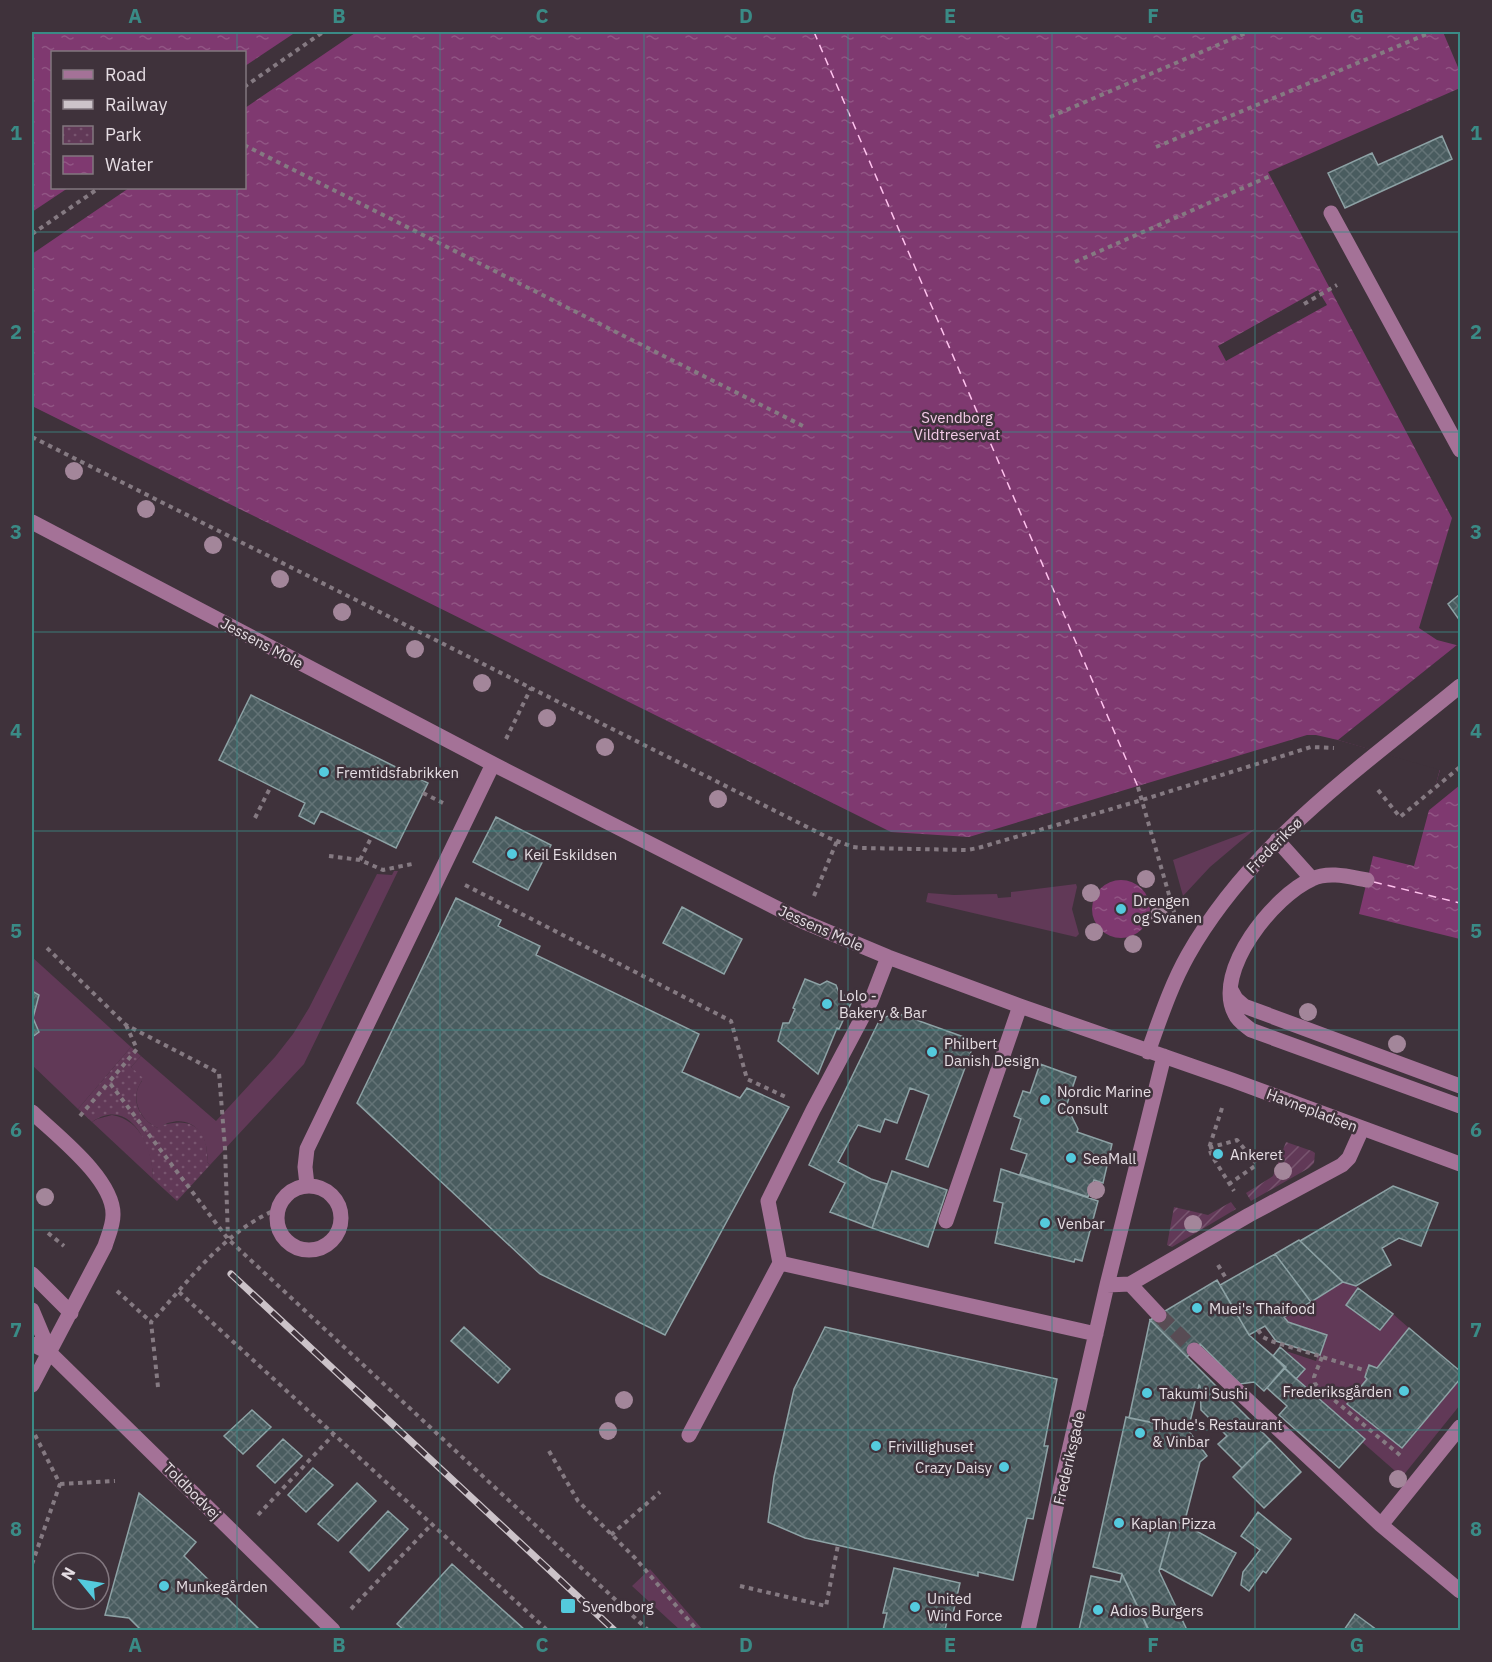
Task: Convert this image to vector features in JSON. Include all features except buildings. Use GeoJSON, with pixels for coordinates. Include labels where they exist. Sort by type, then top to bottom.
{"type":"FeatureCollection","features":[{"type":"Feature","properties":{"kind":"street"},"geometry":{"type":"LineString","coordinates":[[1330,213],[1461,450]]}},
{"type":"Feature","properties":{"kind":"street","name":"Jessens Mole"},"geometry":{"type":"LineString","coordinates":[[32,522],[493,764],[802,921],[888,957],[1164,1056]]}},
{"type":"Feature","properties":{"kind":"street","name":"Frederiksø"},"geometry":{"type":"LineString","coordinates":[[1148,1052],[1166,1002],[1190,952],[1234,886],[1297,821],[1461,686]]}},
{"type":"Feature","properties":{"kind":"street"},"geometry":{"type":"LineString","coordinates":[[307,1185],[305,1167],[307,1149],[493,764]]}},
{"type":"Feature","properties":{"kind":"street"},"geometry":{"type":"LineString","coordinates":[[1277,840],[1312,879]]}},
{"type":"Feature","properties":{"kind":"street"},"geometry":{"type":"LineString","coordinates":[[1367,880],[1323,875],[1312,879],[1267,915],[1252,934],[1238,959],[1230,986],[1231,1004],[1235,1014],[1251,1030],[1461,1106]]}},
{"type":"Feature","properties":{"kind":"street"},"geometry":{"type":"LineString","coordinates":[[689,1435],[780,1263],[768,1201],[871,1001],[888,957]]}},
{"type":"Feature","properties":{"kind":"street"},"geometry":{"type":"LineString","coordinates":[[1230,986],[1233,995],[1244,1006],[1461,1086]]}},
{"type":"Feature","properties":{"kind":"street"},"geometry":{"type":"LineString","coordinates":[[946,1221],[1020,1006]]}},
{"type":"Feature","properties":{"kind":"street","name":"Havnepladsen"},"geometry":{"type":"LineString","coordinates":[[1164,1056],[1461,1164]]}},
{"type":"Feature","properties":{"kind":"street","name":"Frederiksgade"},"geometry":{"type":"LineString","coordinates":[[1028,1630],[1107,1285],[1164,1056]]}},
{"type":"Feature","properties":{"kind":"street"},"geometry":{"type":"LineString","coordinates":[[32,1112],[100,1180],[112,1203],[113,1214],[111,1229],[71,1313],[32,1385]]}},
{"type":"Feature","properties":{"kind":"street"},"geometry":{"type":"LineString","coordinates":[[1107,1285],[1130,1284],[1249,1215],[1342,1165],[1349,1158],[1362,1129]]}},
{"type":"Feature","properties":{"kind":"street"},"geometry":{"type":"LineString","coordinates":[[316,1186],[326,1190],[338,1204],[341,1215],[340,1225],[336,1235],[329,1243],[320,1248],[300,1249],[283,1238],[276,1220],[278,1209],[281,1200],[288,1192],[297,1187],[316,1186]]}},
{"type":"Feature","properties":{"kind":"street"},"geometry":{"type":"LineString","coordinates":[[780,1263],[1096,1334]]}},
{"type":"Feature","properties":{"kind":"street"},"geometry":{"type":"LineString","coordinates":[[32,1274],[71,1313]]}},
{"type":"Feature","properties":{"kind":"street"},"geometry":{"type":"LineString","coordinates":[[1130,1284],[1159,1315]]}},
{"type":"Feature","properties":{"kind":"street","name":"Toldbodvej"},"geometry":{"type":"LineString","coordinates":[[32,1310],[50,1353]]}},
{"type":"Feature","properties":{"kind":"street","name":"Toldbodvej"},"geometry":{"type":"LineString","coordinates":[[32,1344],[50,1353],[333,1630]]}},
{"type":"Feature","properties":{"kind":"street"},"geometry":{"type":"LineString","coordinates":[[1194,1350],[1381,1525],[1461,1591]]}},
{"type":"Feature","properties":{"kind":"street"},"geometry":{"type":"LineString","coordinates":[[1381,1525],[1461,1427]]}},
{"type":"Feature","properties":{"kind":"path"},"geometry":{"type":"LineString","coordinates":[[246,86],[323,32]]}},
{"type":"Feature","properties":{"kind":"path"},"geometry":{"type":"LineString","coordinates":[[1050,117],[1248,32]]}},
{"type":"Feature","properties":{"kind":"path"},"geometry":{"type":"LineString","coordinates":[[1156,147],[1432,32]]}},
{"type":"Feature","properties":{"kind":"path"},"geometry":{"type":"LineString","coordinates":[[246,145],[803,426]]}},
{"type":"Feature","properties":{"kind":"path"},"geometry":{"type":"LineString","coordinates":[[1075,262],[1270,176]]}},
{"type":"Feature","properties":{"kind":"path"},"geometry":{"type":"LineString","coordinates":[[32,234],[98,189]]}},
{"type":"Feature","properties":{"kind":"path"},"geometry":{"type":"LineString","coordinates":[[1304,304],[1332,288]]}},
{"type":"Feature","properties":{"kind":"path"},"geometry":{"type":"LineString","coordinates":[[32,437],[837,841],[862,848],[967,850],[1142,800],[1311,747],[1337,749]]}},
{"type":"Feature","properties":{"kind":"path"},"geometry":{"type":"LineString","coordinates":[[493,764],[531,688]]}},
{"type":"Feature","properties":{"kind":"path"},"geometry":{"type":"LineString","coordinates":[[1384,798],[1400,817],[1461,766]]}},
{"type":"Feature","properties":{"kind":"path"},"geometry":{"type":"LineString","coordinates":[[255,818],[271,786]]}},
{"type":"Feature","properties":{"kind":"path"},"geometry":{"type":"LineString","coordinates":[[1138,787],[1160,863]]}},
{"type":"Feature","properties":{"kind":"path"},"geometry":{"type":"LineString","coordinates":[[423,793],[433,798]]}},
{"type":"Feature","properties":{"kind":"path"},"geometry":{"type":"LineString","coordinates":[[360,860],[372,836]]}},
{"type":"Feature","properties":{"kind":"path"},"geometry":{"type":"LineString","coordinates":[[802,921],[837,841]]}},
{"type":"Feature","properties":{"kind":"path"},"geometry":{"type":"LineString","coordinates":[[329,856],[360,860],[383,870],[401,866]]}},
{"type":"Feature","properties":{"kind":"path"},"geometry":{"type":"LineString","coordinates":[[440,872],[731,1021],[747,1079],[813,1110]]}},
{"type":"Feature","properties":{"kind":"path"},"geometry":{"type":"LineString","coordinates":[[47,948],[126,1025],[219,1073],[225,1148],[228,1239]]}},
{"type":"Feature","properties":{"kind":"path"},"geometry":{"type":"LineString","coordinates":[[83,1113],[137,1048],[126,1025]]}},
{"type":"Feature","properties":{"kind":"path"},"geometry":{"type":"LineString","coordinates":[[109,1082],[228,1239],[648,1630]]}},
{"type":"Feature","properties":{"kind":"path"},"geometry":{"type":"LineString","coordinates":[[1216,1125],[1209,1148],[1217,1164]]}},
{"type":"Feature","properties":{"kind":"path"},"geometry":{"type":"LineString","coordinates":[[1209,1148],[1238,1140],[1256,1163],[1229,1184]]}},
{"type":"Feature","properties":{"kind":"path"},"geometry":{"type":"LineString","coordinates":[[151,1322],[228,1239],[259,1216],[278,1209]]}},
{"type":"Feature","properties":{"kind":"path"},"geometry":{"type":"LineString","coordinates":[[48,1233],[64,1246]]}},
{"type":"Feature","properties":{"kind":"path"},"geometry":{"type":"LineString","coordinates":[[117,1292],[151,1322],[158,1386]]}},
{"type":"Feature","properties":{"kind":"path"},"geometry":{"type":"LineString","coordinates":[[179,1292],[547,1630]]}},
{"type":"Feature","properties":{"kind":"path"},"geometry":{"type":"LineString","coordinates":[[1257,1330],[1271,1341],[1367,1371]]}},
{"type":"Feature","properties":{"kind":"path"},"geometry":{"type":"LineString","coordinates":[[1322,1358],[1314,1377],[1315,1384],[1422,1474]]}},
{"type":"Feature","properties":{"kind":"path"},"geometry":{"type":"LineString","coordinates":[[32,1564],[60,1484],[35,1435]]}},
{"type":"Feature","properties":{"kind":"path"},"geometry":{"type":"LineString","coordinates":[[238,1538],[333,1435]]}},
{"type":"Feature","properties":{"kind":"path"},"geometry":{"type":"LineString","coordinates":[[549,1451],[578,1501],[635,1558],[698,1630]]}},
{"type":"Feature","properties":{"kind":"path"},"geometry":{"type":"LineString","coordinates":[[60,1484],[115,1481]]}},
{"type":"Feature","properties":{"kind":"path"},"geometry":{"type":"LineString","coordinates":[[611,1535],[660,1492]]}},
{"type":"Feature","properties":{"kind":"path"},"geometry":{"type":"LineString","coordinates":[[366,1594],[431,1525]]}},
{"type":"Feature","properties":{"kind":"path"},"geometry":{"type":"LineString","coordinates":[[740,1586],[826,1605],[838,1545]]}},
{"type":"Feature","properties":{"kind":"green space"},"geometry":{"type":"Polygon","coordinates":[[[1255,829],[1210,867],[1183,896],[1173,860],[1255,829]]]}},
{"type":"Feature","properties":{"kind":"green space"},"geometry":{"type":"Polygon","coordinates":[[[394,871],[398,871],[304,1064],[210,1165],[207,1162],[205,1141],[194,1127],[178,1121],[158,1128],[146,1120],[138,1108],[136,1094],[142,1081],[131,1067],[141,1056],[216,1121],[293,1034],[309,1008],[377,874],[392,875],[394,871]]]}},
{"type":"Feature","properties":{"kind":"green space"},"geometry":{"type":"Polygon","coordinates":[[[1076,884],[1072,909],[1079,934],[1076,937],[926,902],[928,893],[997,894],[998,898],[1011,897],[1011,892],[1076,884]]]}},
{"type":"Feature","properties":{"kind":"green space"},"geometry":{"type":"Polygon","coordinates":[[[32,957],[131,1047],[78,1109],[32,1065],[32,1037],[39,1032],[33,1018],[39,995],[32,990],[32,957]]]}},
{"type":"Feature","properties":{"kind":"green space"},"geometry":{"type":"Polygon","coordinates":[[[131,1047],[141,1056],[131,1067],[143,1078],[137,1089],[136,1097],[138,1108],[144,1118],[158,1128],[158,1124],[161,1123],[163,1125],[183,1123],[191,1125],[202,1134],[205,1142],[207,1162],[210,1165],[177,1201],[153,1179],[149,1153],[144,1140],[128,1120],[118,1115],[106,1115],[92,1122],[78,1109],[131,1047]]]}},
{"type":"Feature","properties":{"kind":"green space"},"geometry":{"type":"Polygon","coordinates":[[[112,1115],[131,1123],[144,1139],[151,1158],[153,1179],[92,1122],[112,1115]]]}},
{"type":"Feature","properties":{"kind":"green space"},"geometry":{"type":"Polygon","coordinates":[[[1286,1142],[1315,1153],[1314,1163],[1251,1201],[1246,1193],[1273,1176],[1286,1142]]]}},
{"type":"Feature","properties":{"kind":"green space"},"geometry":{"type":"Polygon","coordinates":[[[1231,1202],[1236,1209],[1172,1247],[1167,1245],[1174,1207],[1208,1215],[1231,1202]]]}},
{"type":"Feature","properties":{"kind":"green space"},"geometry":{"type":"Polygon","coordinates":[[[1343,1282],[1358,1288],[1347,1305],[1380,1330],[1393,1314],[1409,1328],[1377,1368],[1369,1365],[1365,1377],[1367,1379],[1347,1404],[1402,1448],[1460,1379],[1460,1405],[1402,1477],[1362,1442],[1365,1439],[1296,1379],[1305,1369],[1286,1351],[1316,1361],[1318,1355],[1321,1355],[1326,1335],[1288,1322],[1284,1317],[1343,1282]]]}},
{"type":"Feature","properties":{"kind":"green space"},"geometry":{"type":"Polygon","coordinates":[[[650,1569],[703,1630],[680,1630],[632,1586],[650,1569]]]}},
{"type":"Feature","properties":{"kind":"water","name":"Svendborg Vildtreservat"},"geometry":{"type":"Polygon","coordinates":[[[32,32],[1443,32],[1460,72],[1460,88],[1268,172],[1452,518],[1419,628],[1437,640],[1460,646],[1460,939],[1359,914],[1373,856],[1414,866],[1440,769],[1316,735],[1307,735],[969,837],[891,832],[32,406],[32,32]]]}},
{"type":"Feature","properties":{"kind":"water","name":"Drengen og Svanen"},"geometry":{"type":"Polygon","coordinates":[[[1115,880],[1127,880],[1142,888],[1150,903],[1150,915],[1142,930],[1127,938],[1115,938],[1100,930],[1092,915],[1092,903],[1100,888],[1115,880]]]}},
{"type":"Feature","properties":{"kind":"pier"},"geometry":{"type":"Polygon","coordinates":[[[296,32],[355,33],[246,107],[246,65],[296,32]]]}},
{"type":"Feature","properties":{"kind":"pier"},"geometry":{"type":"Polygon","coordinates":[[[66,189],[128,189],[32,254],[32,212],[66,189]]]}},
{"type":"Feature","properties":{"kind":"pier"},"geometry":{"type":"Polygon","coordinates":[[[1318,290],[1327,305],[1226,361],[1218,346],[1318,290]]]}},
{"type":"Feature","properties":{"kind":"pier"},"geometry":{"type":"Polygon","coordinates":[[[1457,645],[1460,646],[1460,785],[1428,811],[1440,770],[1338,740],[1457,645]]]}},
{"type":"Feature","properties":{"kind":"ferry route"},"geometry":{"type":"LineString","coordinates":[[814,32],[1138,787]]}},
{"type":"Feature","properties":{"kind":"ferry route"},"geometry":{"type":"LineString","coordinates":[[1374,882],[1460,903]]}},
{"type":"Feature","properties":{"kind":"tunnel"},"geometry":{"type":"LineString","coordinates":[[1159,1315],[1194,1350]]}},
{"type":"Feature","properties":{"kind":"railway"},"geometry":{"type":"LineString","coordinates":[[231,1274],[614,1630]]}},
{"type":"Feature","properties":{"kind":"place","name":"Fremtidsfabrikken"},"geometry":{"type":"Point","coordinates":[324,772]}},
{"type":"Feature","properties":{"kind":"place","name":"Keil Eskildsen"},"geometry":{"type":"Point","coordinates":[512,854]}},
{"type":"Feature","properties":{"kind":"place","name":"Drengen og Svanen"},"geometry":{"type":"Point","coordinates":[1121,909]}},
{"type":"Feature","properties":{"kind":"place","name":"Lolo - Bakery & Bar"},"geometry":{"type":"Point","coordinates":[827,1004]}},
{"type":"Feature","properties":{"kind":"place","name":"Philbert Danish Design"},"geometry":{"type":"Point","coordinates":[932,1052]}},
{"type":"Feature","properties":{"kind":"place","name":"Nordic Marine Consult"},"geometry":{"type":"Point","coordinates":[1045,1100]}},
{"type":"Feature","properties":{"kind":"place","name":"Ankeret"},"geometry":{"type":"Point","coordinates":[1218,1154]}},
{"type":"Feature","properties":{"kind":"place","name":"SeaMall"},"geometry":{"type":"Point","coordinates":[1071,1158]}},
{"type":"Feature","properties":{"kind":"place","name":"Venbar"},"geometry":{"type":"Point","coordinates":[1045,1223]}},
{"type":"Feature","properties":{"kind":"place","name":"Muei's Thaifood"},"geometry":{"type":"Point","coordinates":[1197,1308]}},
{"type":"Feature","properties":{"kind":"place","name":"Frederiksgården"},"geometry":{"type":"Point","coordinates":[1404,1391]}},
{"type":"Feature","properties":{"kind":"place","name":"Takumi Sushi"},"geometry":{"type":"Point","coordinates":[1147,1393]}},
{"type":"Feature","properties":{"kind":"place","name":"Thude's Restaurant & Vinbar"},"geometry":{"type":"Point","coordinates":[1140,1433]}},
{"type":"Feature","properties":{"kind":"place","name":"Frivillighuset"},"geometry":{"type":"Point","coordinates":[876,1446]}},
{"type":"Feature","properties":{"kind":"place","name":"Crazy Daisy"},"geometry":{"type":"Point","coordinates":[1004,1467]}},
{"type":"Feature","properties":{"kind":"place","name":"Kaplan Pizza"},"geometry":{"type":"Point","coordinates":[1119,1523]}},
{"type":"Feature","properties":{"kind":"place","name":"Munkegården"},"geometry":{"type":"Point","coordinates":[164,1586]}},
{"type":"Feature","properties":{"kind":"place","name":"Svendborg"},"geometry":{"type":"Point","coordinates":[568,1606]}},
{"type":"Feature","properties":{"kind":"place","name":"United Wind Force"},"geometry":{"type":"Point","coordinates":[915,1607]}},
{"type":"Feature","properties":{"kind":"place","name":"Adios Burgers"},"geometry":{"type":"Point","coordinates":[1098,1610]}}]}
